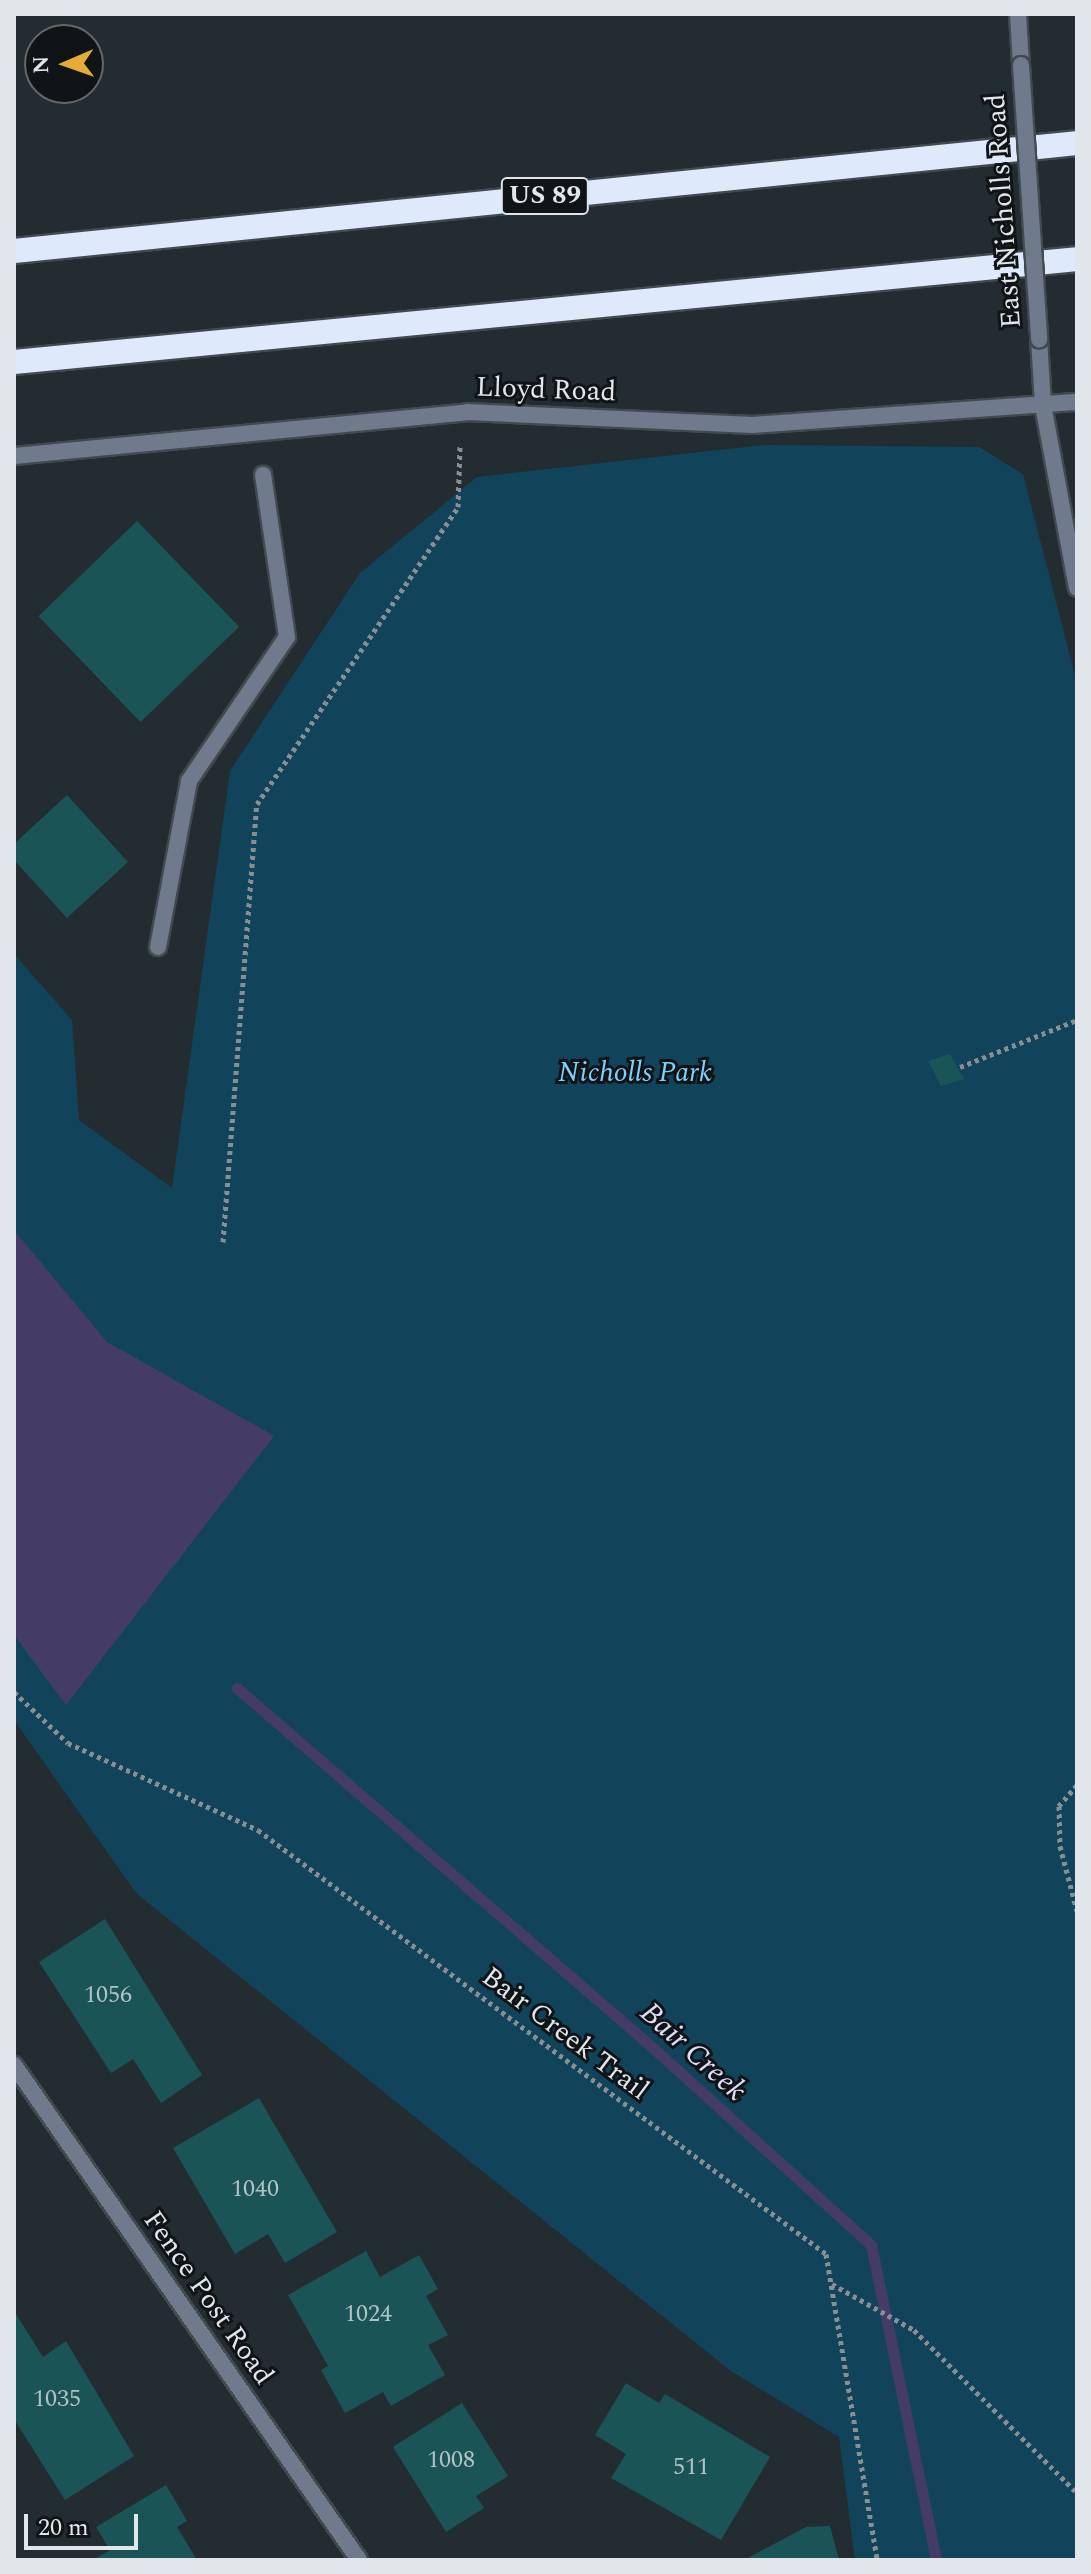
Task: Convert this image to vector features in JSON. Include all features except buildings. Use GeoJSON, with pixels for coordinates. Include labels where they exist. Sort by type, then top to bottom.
{"type":"FeatureCollection","features":[{"type":"Feature","properties":{"kind":"highway","name":"US 89"},"geometry":{"type":"LineString","coordinates":[[14,251],[1077,143]]}},
{"type":"Feature","properties":{"kind":"highway"},"geometry":{"type":"LineString","coordinates":[[14,362],[1077,259]]}},
{"type":"Feature","properties":{"kind":"street","name":"East Nicholls Road"},"geometry":{"type":"LineString","coordinates":[[1018,14],[1043,405],[1077,588]]}},
{"type":"Feature","properties":{"kind":"street","name":"Lloyd Road"},"geometry":{"type":"LineString","coordinates":[[14,456],[467,412],[753,425],[1077,402]]}},
{"type":"Feature","properties":{"kind":"street"},"geometry":{"type":"LineString","coordinates":[[158,947],[189,781],[287,637],[263,475]]}},
{"type":"Feature","properties":{"kind":"street","name":"Fence Post Road"},"geometry":{"type":"LineString","coordinates":[[14,2065],[359,2560]]}},
{"type":"Feature","properties":{"kind":"path"},"geometry":{"type":"LineString","coordinates":[[223,1242],[257,804],[458,507],[460,446]]}},
{"type":"Feature","properties":{"kind":"path"},"geometry":{"type":"LineString","coordinates":[[960,1067],[1077,1020]]}},
{"type":"Feature","properties":{"kind":"path","name":"Bair Creek Trail"},"geometry":{"type":"LineString","coordinates":[[14,1692],[68,1743],[258,1830],[826,2254],[877,2560]]}},
{"type":"Feature","properties":{"kind":"path"},"geometry":{"type":"LineString","coordinates":[[1077,1785],[1059,1806],[1060,1846],[1077,1911]]}},
{"type":"Feature","properties":{"kind":"path"},"geometry":{"type":"LineString","coordinates":[[831,2284],[914,2330],[1077,2493]]}},
{"type":"Feature","properties":{"kind":"green space","name":"Nicholls Park"},"geometry":{"type":"Polygon","coordinates":[[[764,445],[979,447],[1023,474],[1077,683],[1077,2560],[855,2560],[839,2437],[731,2371],[136,1893],[14,1720],[14,954],[72,1020],[79,1120],[172,1188],[230,771],[360,573],[477,477],[764,445]]]}},
{"type":"Feature","properties":{"kind":"shaded area"},"geometry":{"type":"Polygon","coordinates":[[[14,1230],[107,1342],[274,1436],[66,1705],[14,1635],[14,1230]]]}},
{"type":"Feature","properties":{"kind":"waterway","name":"Bair Creek"},"geometry":{"type":"LineString","coordinates":[[237,1688],[652,2047],[871,2245],[936,2560]]}}]}
